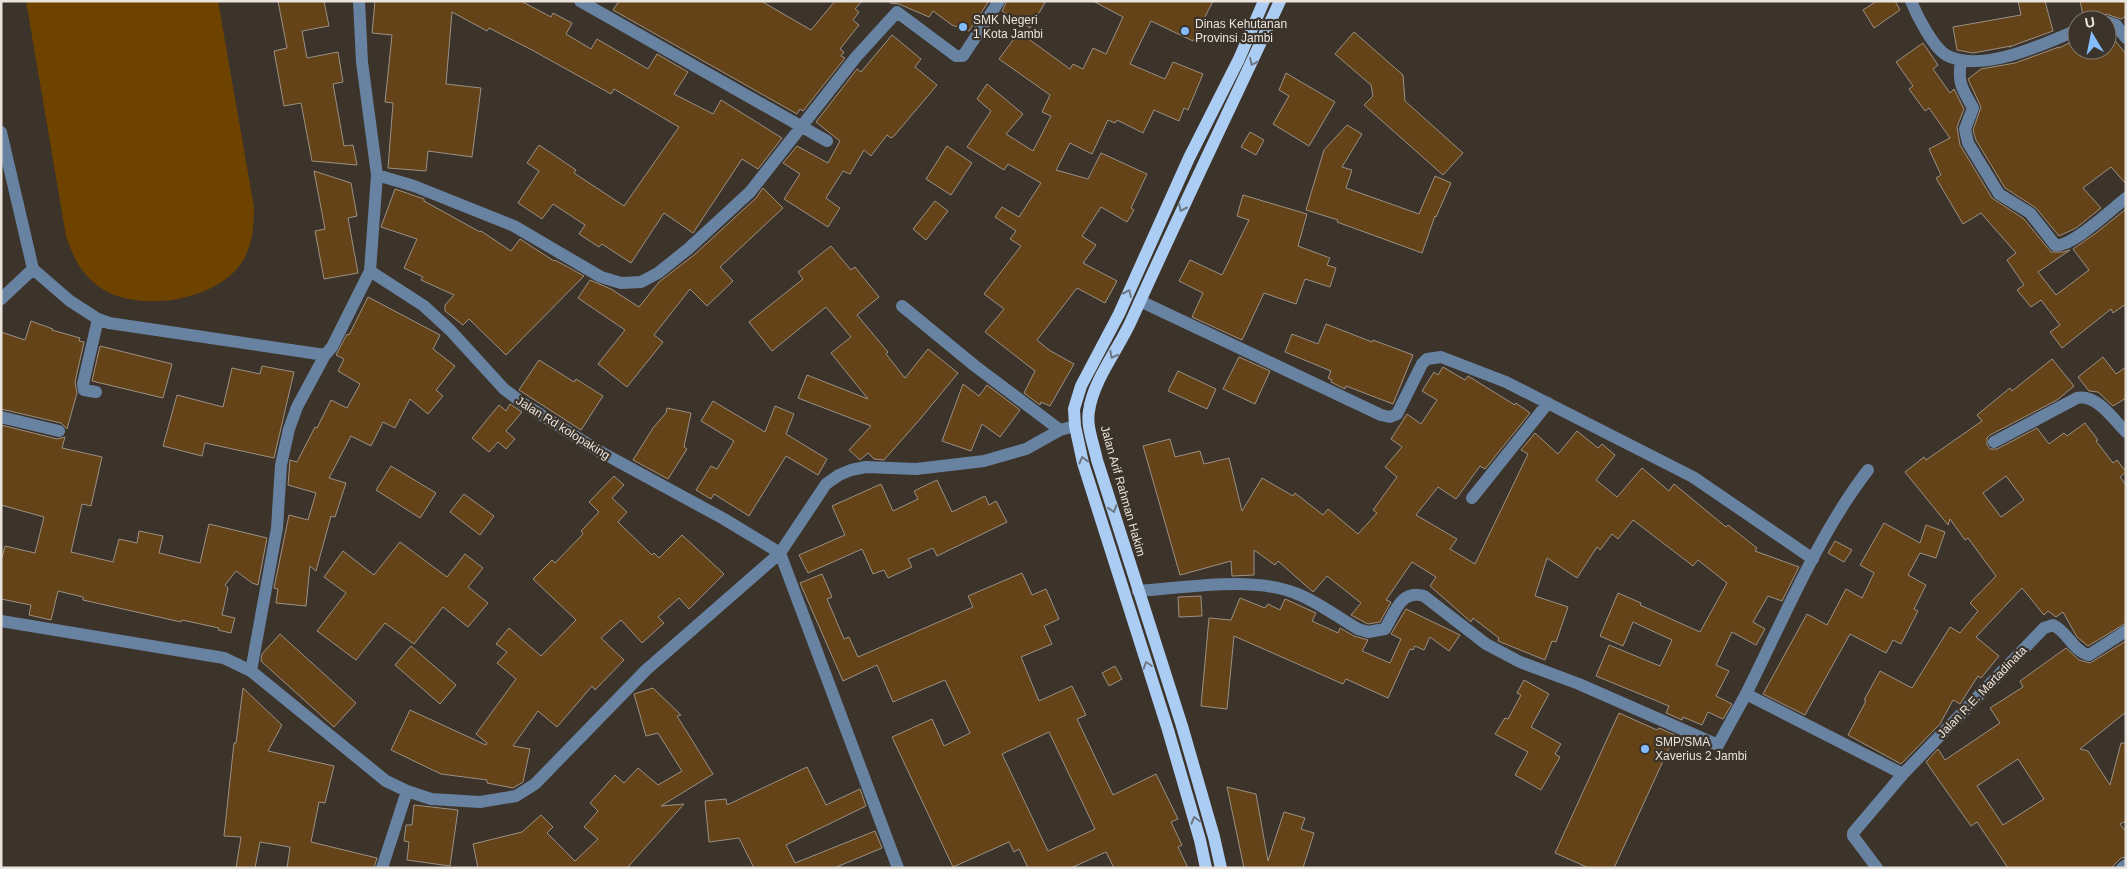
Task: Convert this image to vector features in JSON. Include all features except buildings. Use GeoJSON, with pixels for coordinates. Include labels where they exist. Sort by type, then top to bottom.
{"type":"FeatureCollection","features":[{"type":"Feature","properties":{"kind":"main road"},"geometry":{"type":"LineString","coordinates":[[1206,868],[1179,767],[1083,463],[1075,426],[1074,409],[1081,386],[1119,314],[1189,158],[1238,59],[1264,1]]}},
{"type":"Feature","properties":{"kind":"main road","name":"Jalan Arif Rahman Hakim"},"geometry":{"type":"LineString","coordinates":[[1221,868],[1214,836],[1182,726],[1097,460],[1088,412],[1094,392],[1132,320],[1202,164],[1252,65],[1280,1]]}},
{"type":"Feature","properties":{"kind":"main road"},"geometry":{"type":"LineString","coordinates":[[1119,314],[1132,320]]}},
{"type":"Feature","properties":{"kind":"main road"},"geometry":{"type":"LineString","coordinates":[[1081,386],[1094,392]]}},
{"type":"Feature","properties":{"kind":"main road"},"geometry":{"type":"LineString","coordinates":[[1139,640],[1152,636]]}},
{"type":"Feature","properties":{"kind":"street"},"geometry":{"type":"LineString","coordinates":[[251,671],[277,528],[281,465],[287,438],[297,407],[325,355],[332,346],[370,271],[377,175],[362,62],[359,1]]}},
{"type":"Feature","properties":{"kind":"street"},"geometry":{"type":"LineString","coordinates":[[580,1],[599,6],[827,141]]}},
{"type":"Feature","properties":{"kind":"street"},"geometry":{"type":"LineString","coordinates":[[377,175],[414,186],[514,226],[601,277],[621,283],[641,282],[658,273],[688,250],[750,192],[856,56],[897,12],[956,56],[963,56],[999,1]]}},
{"type":"Feature","properties":{"kind":"street"},"geometry":{"type":"LineString","coordinates":[[1911,1],[1928,34],[1944,54],[1961,62],[1980,61],[2029,51],[2067,34]]}},
{"type":"Feature","properties":{"kind":"street"},"geometry":{"type":"LineString","coordinates":[[2117,26],[2126,38]]}},
{"type":"Feature","properties":{"kind":"street"},"geometry":{"type":"LineString","coordinates":[[1961,62],[1958,76],[1960,86],[1973,108],[1964,129],[1968,143],[1999,194],[2030,214],[2056,245],[2063,245],[2074,239],[2126,198]]}},
{"type":"Feature","properties":{"kind":"street"},"geometry":{"type":"LineString","coordinates":[[1,132],[33,269],[70,301],[98,320],[109,323],[325,355]]}},
{"type":"Feature","properties":{"kind":"street"},"geometry":{"type":"LineString","coordinates":[[1,299],[33,269]]}},
{"type":"Feature","properties":{"kind":"street","name":"Jalan Rd kolopaking"},"geometry":{"type":"LineString","coordinates":[[370,271],[424,306],[450,330],[504,390],[524,404],[599,451],[724,519],[780,553]]}},
{"type":"Feature","properties":{"kind":"street"},"geometry":{"type":"LineString","coordinates":[[1140,301],[1381,415],[1390,417],[1397,414],[1422,364],[1427,359],[1442,357],[1506,382],[1693,477],[1813,559]]}},
{"type":"Feature","properties":{"kind":"street"},"geometry":{"type":"LineString","coordinates":[[902,306],[975,366],[1060,430]]}},
{"type":"Feature","properties":{"kind":"street"},"geometry":{"type":"LineString","coordinates":[[96,392],[84,390],[83,384],[98,320]]}},
{"type":"Feature","properties":{"kind":"street"},"geometry":{"type":"LineString","coordinates":[[1994,442],[2077,398],[2084,397],[2092,398],[2126,432]]}},
{"type":"Feature","properties":{"kind":"street"},"geometry":{"type":"LineString","coordinates":[[1472,498],[1548,403]]}},
{"type":"Feature","properties":{"kind":"street"},"geometry":{"type":"LineString","coordinates":[[1,417],[59,431]]}},
{"type":"Feature","properties":{"kind":"street"},"geometry":{"type":"LineString","coordinates":[[1,621],[224,658],[251,671],[386,781],[407,791],[431,799],[480,802],[516,796],[535,784],[646,670],[780,553],[826,484],[839,475],[866,467],[916,469],[984,461],[1026,449],[1060,430],[1075,426]]}},
{"type":"Feature","properties":{"kind":"street"},"geometry":{"type":"LineString","coordinates":[[1138,591],[1231,584],[1261,585],[1295,593],[1358,630],[1368,632],[1385,629],[1404,598],[1410,594],[1424,596],[1486,644],[1520,662],[1579,684],[1718,744],[1746,694],[1813,559],[1854,488],[1868,470]]}},
{"type":"Feature","properties":{"kind":"street"},"geometry":{"type":"LineString","coordinates":[[780,553],[898,868]]}},
{"type":"Feature","properties":{"kind":"street","name":"Jalan R.E. Martadinata"},"geometry":{"type":"LineString","coordinates":[[1877,868],[1853,836],[1853,833],[1903,774],[2044,628],[2054,625],[2059,627],[2083,653],[2089,655],[2126,631]]}},
{"type":"Feature","properties":{"kind":"street"},"geometry":{"type":"LineString","coordinates":[[1746,694],[1903,774]]}},
{"type":"Feature","properties":{"kind":"street"},"geometry":{"type":"LineString","coordinates":[[382,868],[407,791]]}},
{"type":"Feature","properties":{"kind":"street"},"geometry":{"type":"LineString","coordinates":[[2122,868],[2126,866]]}},
{"type":"Feature","properties":{"kind":"shaded area"},"geometry":{"type":"Polygon","coordinates":[[[26,1],[218,1],[254,207],[251,240],[244,259],[232,274],[215,286],[195,295],[173,300],[150,301],[128,299],[109,293],[83,272],[66,236],[26,1]]]}},
{"type":"Feature","properties":{"kind":"place","name":"SMK Negeri 1 Kota Jambi"},"geometry":{"type":"Point","coordinates":[963,27]}},
{"type":"Feature","properties":{"kind":"place","name":"Dinas Kehutanan Provinsi Jambi"},"geometry":{"type":"Point","coordinates":[1185,31]}},
{"type":"Feature","properties":{"kind":"place","name":"SMP/SMA Xaverius 2 Jambi"},"geometry":{"type":"Point","coordinates":[1645,749]}}]}
